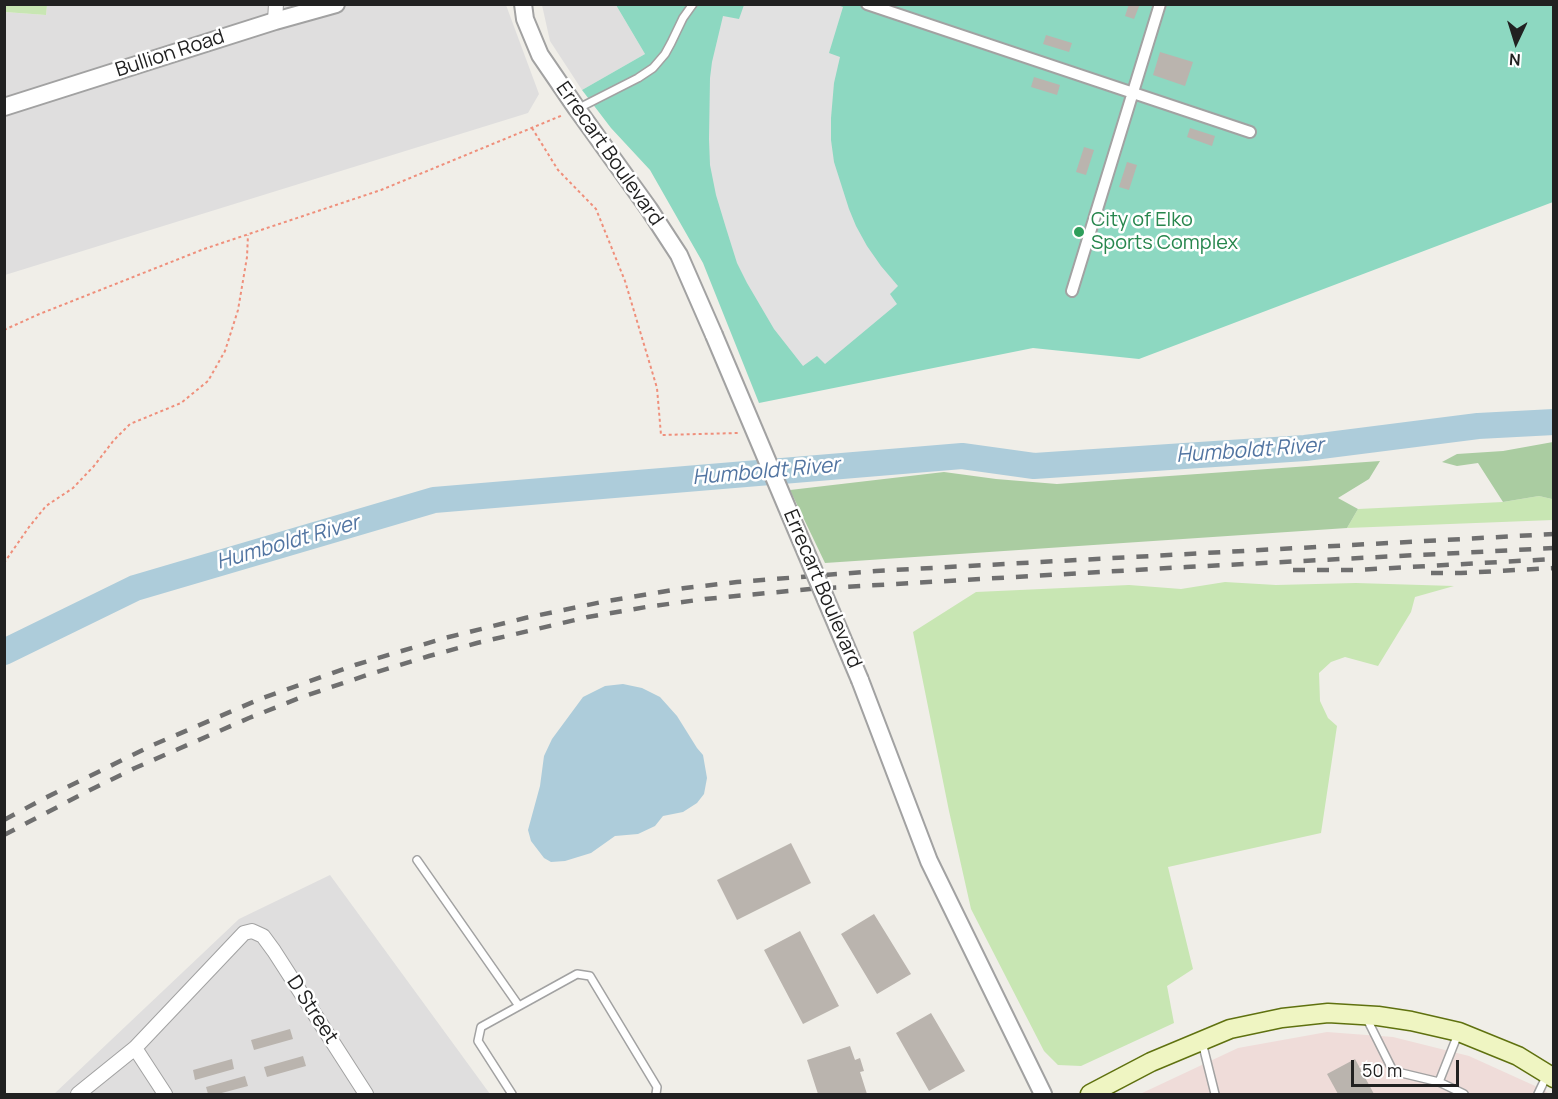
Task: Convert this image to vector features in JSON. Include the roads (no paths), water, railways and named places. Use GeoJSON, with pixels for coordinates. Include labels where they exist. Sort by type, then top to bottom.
{"type":"FeatureCollection","features":[{"type":"Feature","properties":{"kind":"main road"},"geometry":{"type":"LineString","coordinates":[[1090,1095],[1151,1062],[1230,1029],[1282,1018],[1329,1013],[1411,1021],[1459,1032],[1518,1056],[1550,1076]]}},
{"type":"Feature","properties":{"kind":"street","name":"Bullion Road"},"geometry":{"type":"LineString","coordinates":[[4,107],[276,13],[336,4]]}},
{"type":"Feature","properties":{"kind":"street","name":"Errecart Boulevard"},"geometry":{"type":"LineString","coordinates":[[523,4],[525,19],[540,55],[679,255],[860,680],[929,861],[1043,1095]]}},
{"type":"Feature","properties":{"kind":"street"},"geometry":{"type":"LineString","coordinates":[[867,4],[1250,132]]}},
{"type":"Feature","properties":{"kind":"street"},"geometry":{"type":"LineString","coordinates":[[1072,291],[1160,4]]}},
{"type":"Feature","properties":{"kind":"street","name":"D Street"},"geometry":{"type":"LineString","coordinates":[[135,1048],[244,933],[252,931],[263,936],[274,951],[366,1095]]}},
{"type":"Feature","properties":{"kind":"street"},"geometry":{"type":"LineString","coordinates":[[78,1095],[135,1048],[165,1095]]}},
{"type":"Feature","properties":{"kind":"lane"},"geometry":{"type":"LineString","coordinates":[[577,109],[653,68],[665,54],[683,18],[693,4]]}},
{"type":"Feature","properties":{"kind":"lane"},"geometry":{"type":"LineString","coordinates":[[417,860],[519,1006]]}},
{"type":"Feature","properties":{"kind":"lane"},"geometry":{"type":"LineString","coordinates":[[512,1095],[478,1041],[481,1027],[577,974],[590,976],[657,1087],[656,1095]]}},
{"type":"Feature","properties":{"kind":"lane"},"geometry":{"type":"LineString","coordinates":[[1366,1016],[1393,1071],[1439,1082],[1464,1095]]}},
{"type":"Feature","properties":{"kind":"lane"},"geometry":{"type":"LineString","coordinates":[[1439,1082],[1459,1032]]}},
{"type":"Feature","properties":{"kind":"lane"},"geometry":{"type":"LineString","coordinates":[[1202,1040],[1214,1094]]}},
{"type":"Feature","properties":{"kind":"lane"},"geometry":{"type":"LineString","coordinates":[[1538,1095],[1550,1076]]}},
{"type":"Feature","properties":{"kind":"water"},"geometry":{"type":"Polygon","coordinates":[[[623,684],[642,688],[660,697],[677,716],[703,755],[707,778],[704,794],[697,803],[683,812],[663,816],[655,826],[638,834],[615,836],[591,853],[565,861],[551,862],[544,858],[531,841],[528,830],[540,786],[544,756],[552,739],[583,697],[605,686],[623,684]]]}},
{"type":"Feature","properties":{"kind":"waterway","name":"Humboldt River"},"geometry":{"type":"LineString","coordinates":[[4,652],[135,588],[434,500],[962,456],[1034,466],[1305,448],[1478,426],[1554,422]]}},
{"type":"Feature","properties":{"kind":"railway"},"geometry":{"type":"LineString","coordinates":[[4,820],[153,745],[260,699],[355,665],[445,638],[602,602],[737,582],[876,571],[1554,534]]}},
{"type":"Feature","properties":{"kind":"railway"},"geometry":{"type":"LineString","coordinates":[[4,835],[135,768],[302,697],[429,656],[588,617],[705,599],[810,589],[1554,548]]}},
{"type":"Feature","properties":{"kind":"railway"},"geometry":{"type":"LineString","coordinates":[[1293,570],[1356,570],[1554,559]]}},
{"type":"Feature","properties":{"kind":"railway"},"geometry":{"type":"LineString","coordinates":[[1431,573],[1554,568]]}},
{"type":"Feature","properties":{"kind":"place","name":"City of Elko Sports Complex"},"geometry":{"type":"Point","coordinates":[1079,232]}}]}
